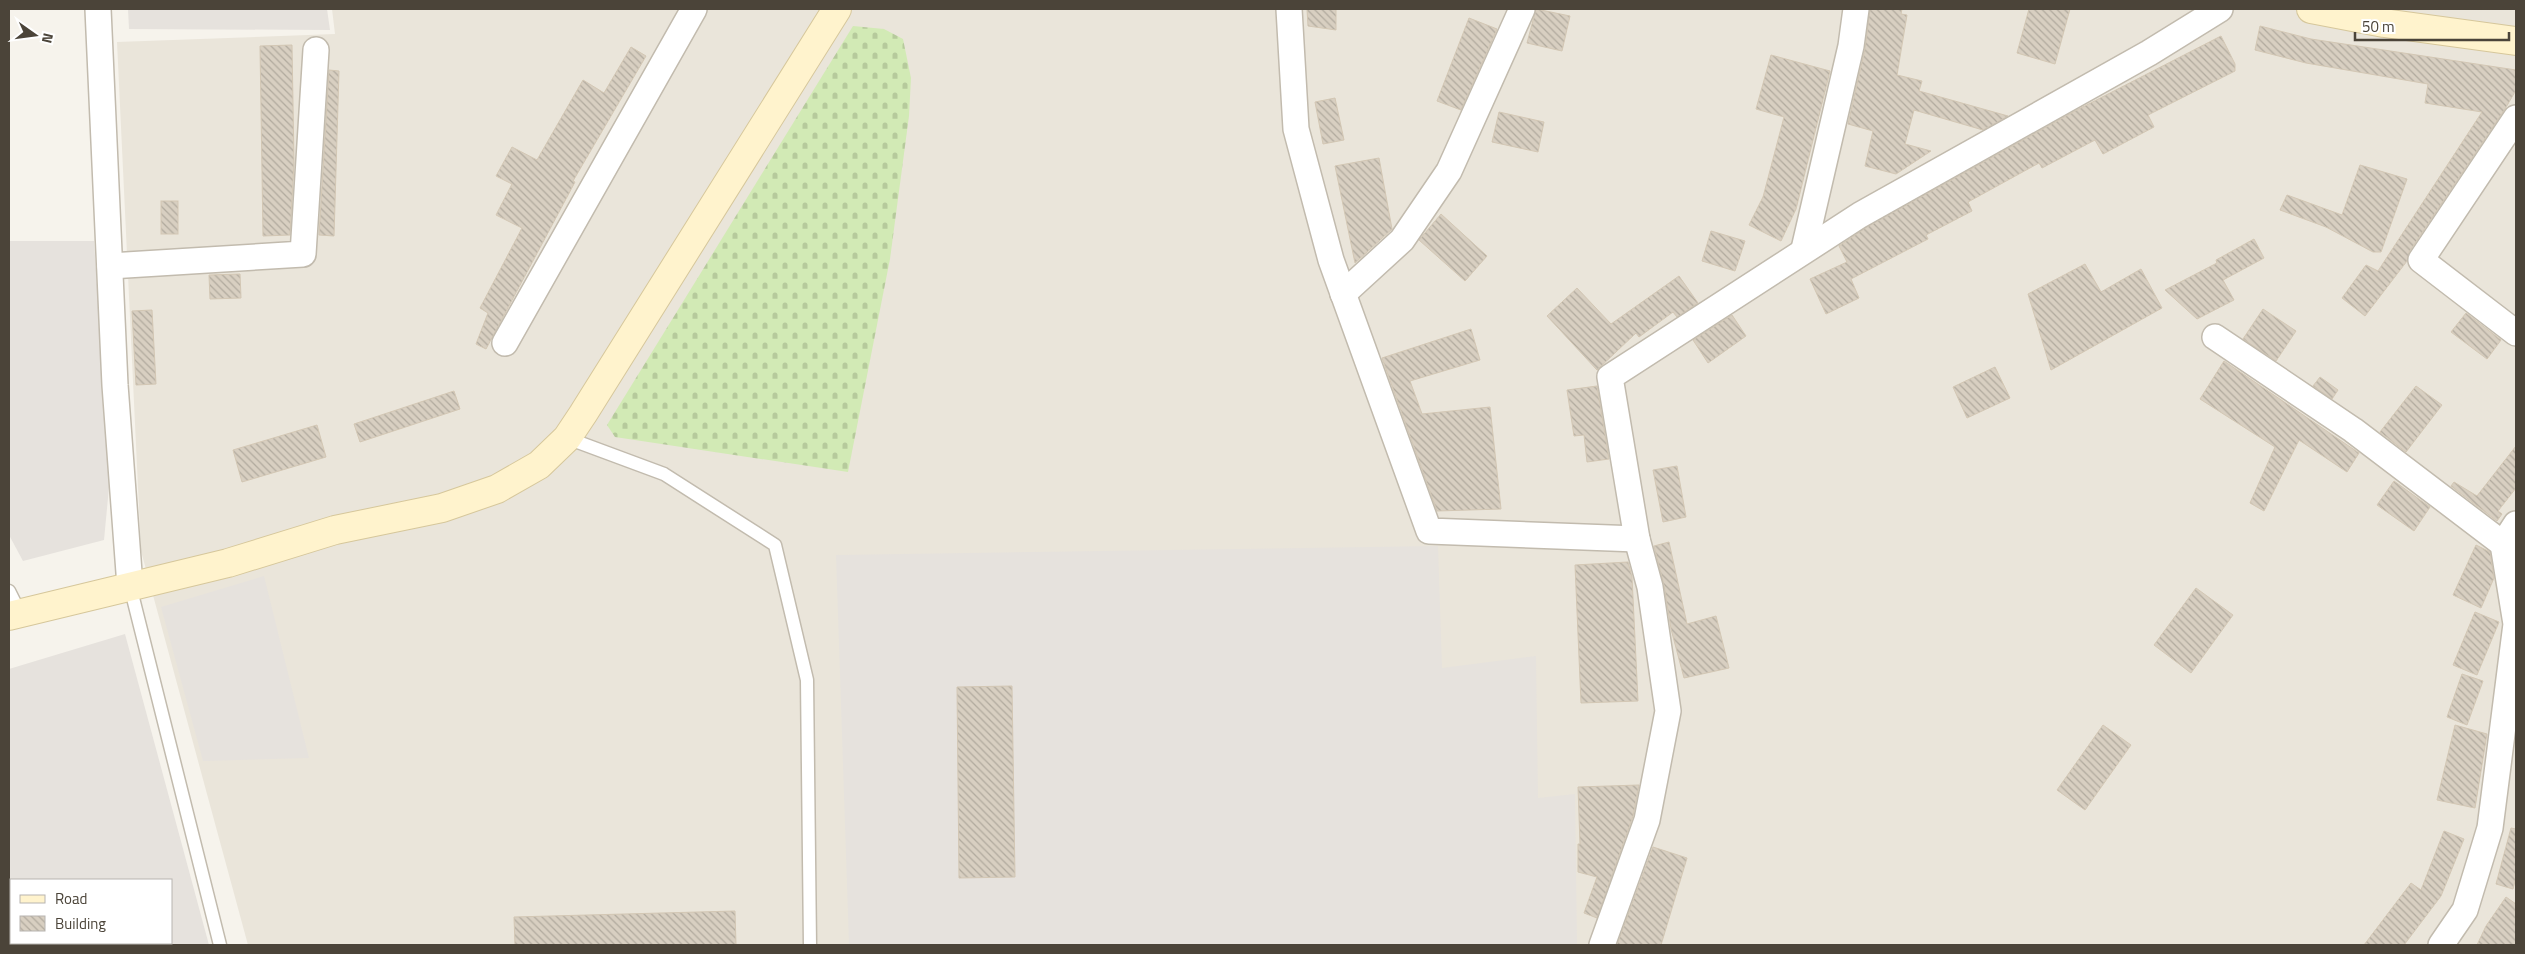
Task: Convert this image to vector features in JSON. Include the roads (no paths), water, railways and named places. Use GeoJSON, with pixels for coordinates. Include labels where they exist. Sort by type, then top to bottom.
{"type":"FeatureCollection","features":[{"type":"Feature","properties":{"kind":"main road"},"geometry":{"type":"LineString","coordinates":[[13,606],[130,586],[228,563],[335,530],[442,508],[497,489],[539,465],[567,438],[837,9]]}},
{"type":"Feature","properties":{"kind":"main road"},"geometry":{"type":"LineString","coordinates":[[2311,9],[2384,23],[2516,41]]}},
{"type":"Feature","properties":{"kind":"street"},"geometry":{"type":"LineString","coordinates":[[98,9],[115,385],[130,586]]}},
{"type":"Feature","properties":{"kind":"street"},"geometry":{"type":"LineString","coordinates":[[505,343],[694,9]]}},
{"type":"Feature","properties":{"kind":"street"},"geometry":{"type":"LineString","coordinates":[[1289,9],[1296,130],[1331,260],[1429,531],[1637,539]]}},
{"type":"Feature","properties":{"kind":"street"},"geometry":{"type":"LineString","coordinates":[[1343,294],[1402,240],[1449,171],[1522,9]]}},
{"type":"Feature","properties":{"kind":"street"},"geometry":{"type":"LineString","coordinates":[[1804,249],[1850,46],[1856,9]]}},
{"type":"Feature","properties":{"kind":"street"},"geometry":{"type":"LineString","coordinates":[[1602,945],[1647,820],[1668,711],[1650,587],[1637,539],[1610,377],[1804,249],[1860,215],[2149,53],[2220,9]]}},
{"type":"Feature","properties":{"kind":"street"},"geometry":{"type":"LineString","coordinates":[[110,266],[303,254],[316,50]]}},
{"type":"Feature","properties":{"kind":"street"},"geometry":{"type":"LineString","coordinates":[[2516,118],[2421,260],[2516,334]]}},
{"type":"Feature","properties":{"kind":"street"},"geometry":{"type":"LineString","coordinates":[[2215,337],[2510,534],[2516,624],[2490,828],[2465,910],[2442,945]]}},
{"type":"Feature","properties":{"kind":"lane"},"geometry":{"type":"LineString","coordinates":[[567,438],[664,474],[775,545],[807,680],[810,945]]}},
{"type":"Feature","properties":{"kind":"lane"},"geometry":{"type":"LineString","coordinates":[[130,586],[220,945]]}}]}
